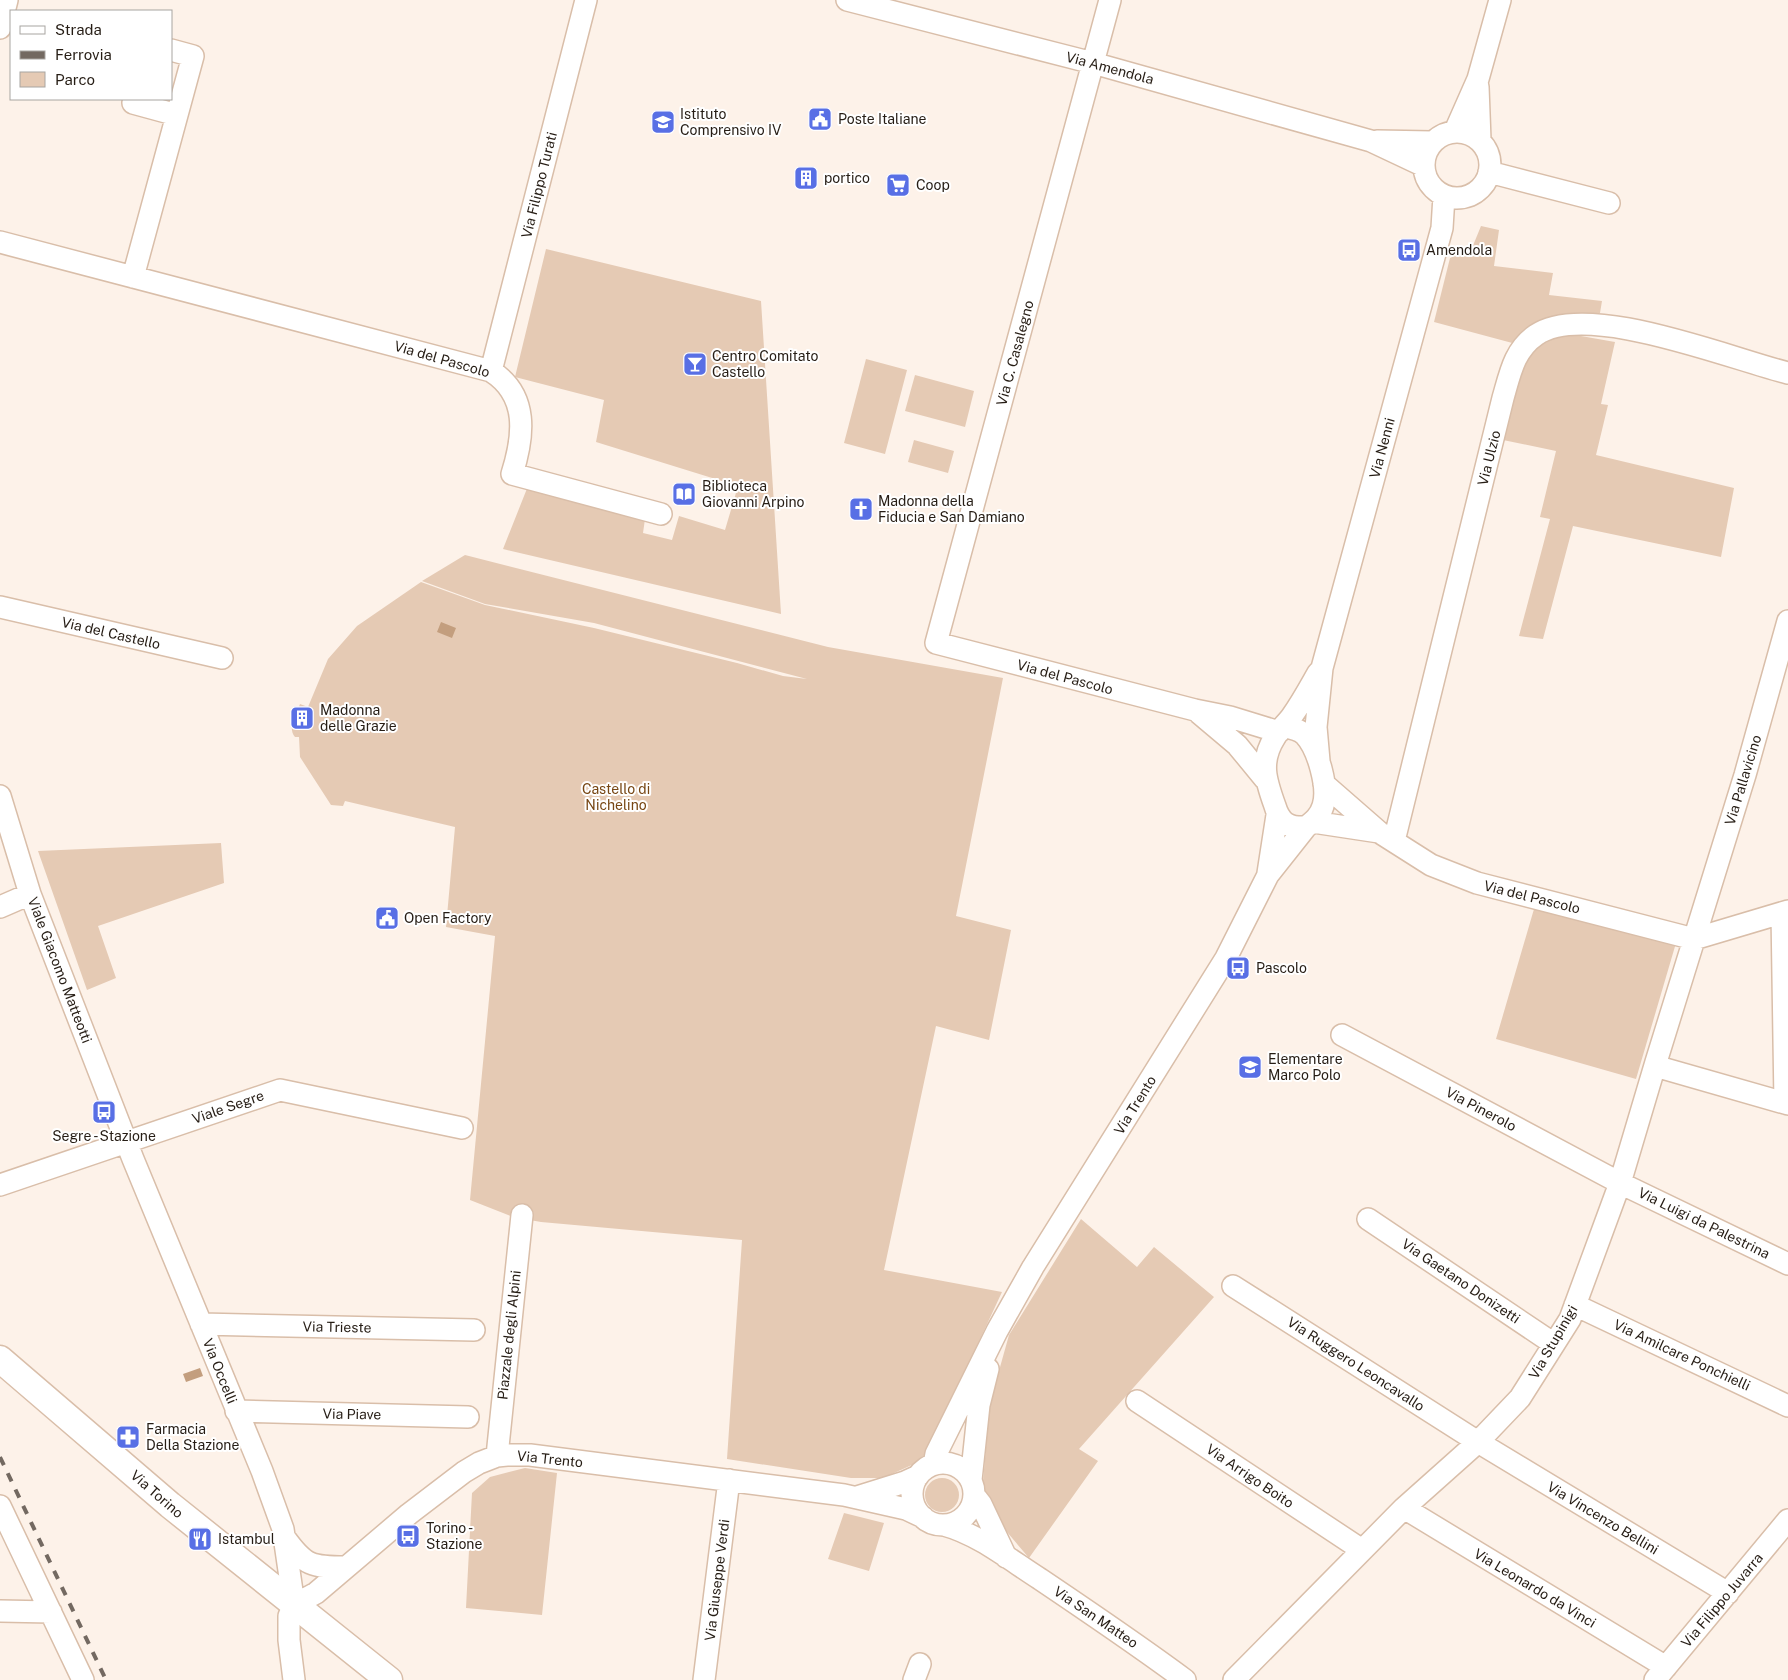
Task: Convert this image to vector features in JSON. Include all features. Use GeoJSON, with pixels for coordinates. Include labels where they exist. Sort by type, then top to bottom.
{"type":"FeatureCollection","features":[{"type":"Feature","properties":{"kind":"main road","name":"Via Torino"},"geometry":{"type":"LineString","coordinates":[[0,1359],[170,1505],[389,1680]]}},
{"type":"Feature","properties":{"kind":"street"},"geometry":{"type":"LineString","coordinates":[[0,28],[7,0]]}},
{"type":"Feature","properties":{"kind":"street","name":"Via Filippo Turati"},"geometry":{"type":"LineString","coordinates":[[491,371],[586,0]]}},
{"type":"Feature","properties":{"kind":"street","name":"Via Amendola"},"geometry":{"type":"LineString","coordinates":[[847,0],[1094,63],[1371,141],[1424,166]]}},
{"type":"Feature","properties":{"kind":"street","name":"Via C. Casalegno"},"geometry":{"type":"LineString","coordinates":[[936,643],[1110,0]]}},
{"type":"Feature","properties":{"kind":"street"},"geometry":{"type":"LineString","coordinates":[[1456,131],[1478,79],[1500,0]]}},
{"type":"Feature","properties":{"kind":"street"},"geometry":{"type":"LineString","coordinates":[[133,277],[193,56],[172,50]]}},
{"type":"Feature","properties":{"kind":"street"},"geometry":{"type":"LineString","coordinates":[[1478,79],[1480,140]]}},
{"type":"Feature","properties":{"kind":"street"},"geometry":{"type":"LineString","coordinates":[[134,100],[133,102],[177,115]]}},
{"type":"Feature","properties":{"kind":"street"},"geometry":{"type":"LineString","coordinates":[[1456,131],[1469,134],[1480,140],[1487,151],[1490,161],[1487,179],[1481,188],[1469,196],[1451,197],[1434,189],[1427,180],[1424,166],[1426,153],[1432,142],[1444,134],[1456,131]]}},
{"type":"Feature","properties":{"kind":"street","name":"Via Amendola"},"geometry":{"type":"LineString","coordinates":[[1371,141],[1432,142]]}},
{"type":"Feature","properties":{"kind":"street"},"geometry":{"type":"LineString","coordinates":[[1489,172],[1609,203]]}},
{"type":"Feature","properties":{"kind":"street","name":"Via Nenni"},"geometry":{"type":"LineString","coordinates":[[1319,761],[1316,727],[1322,668],[1451,197]]}},
{"type":"Feature","properties":{"kind":"street","name":"Via del Pascolo"},"geometry":{"type":"LineString","coordinates":[[0,242],[491,371],[503,379],[512,391],[518,404],[521,419],[521,436],[512,474],[662,514]]}},
{"type":"Feature","properties":{"kind":"street","name":"Via Ulzio"},"geometry":{"type":"LineString","coordinates":[[1387,836],[1503,398],[1514,360],[1520,350],[1536,335],[1548,328],[1588,324],[1662,335],[1788,373]]}},
{"type":"Feature","properties":{"kind":"street","name":"Via del Castello"},"geometry":{"type":"LineString","coordinates":[[0,607],[222,658]]}},
{"type":"Feature","properties":{"kind":"street","name":"Via Pallavicino"},"geometry":{"type":"LineString","coordinates":[[1694,939],[1745,775],[1788,621]]}},
{"type":"Feature","properties":{"kind":"street","name":"Via del Pascolo"},"geometry":{"type":"LineString","coordinates":[[936,643],[1194,710],[1281,729]]}},
{"type":"Feature","properties":{"kind":"street","name":"Via Nenni"},"geometry":{"type":"LineString","coordinates":[[1281,729],[1292,717],[1322,668]]}},
{"type":"Feature","properties":{"kind":"street","name":"Via del Pascolo"},"geometry":{"type":"LineString","coordinates":[[1194,710],[1237,745],[1266,780]]}},
{"type":"Feature","properties":{"kind":"street"},"geometry":{"type":"LineString","coordinates":[[1295,728],[1304,734],[1314,747],[1319,761],[1324,784],[1324,803],[1319,815],[1309,825],[1295,828],[1284,822],[1277,815],[1266,780],[1265,764],[1268,750],[1281,729],[1295,728]]}},
{"type":"Feature","properties":{"kind":"street","name":"Via del Pascolo"},"geometry":{"type":"LineString","coordinates":[[1324,784],[1387,836],[1431,865],[1476,883],[1694,939]]}},
{"type":"Feature","properties":{"kind":"street","name":"Viale Giacomo Matteotti"},"geometry":{"type":"LineString","coordinates":[[0,796],[30,894],[127,1142]]}},
{"type":"Feature","properties":{"kind":"street","name":"Via Trento"},"geometry":{"type":"LineString","coordinates":[[1268,875],[1277,815]]}},
{"type":"Feature","properties":{"kind":"street","name":"Via del Pascolo"},"geometry":{"type":"LineString","coordinates":[[1309,825],[1387,836]]}},
{"type":"Feature","properties":{"kind":"street","name":"Via Trento"},"geometry":{"type":"LineString","coordinates":[[854,1497],[905,1482],[926,1470],[936,1454],[997,1330],[1033,1267],[1226,958],[1268,875],[1309,825]]}},
{"type":"Feature","properties":{"kind":"street"},"geometry":{"type":"LineString","coordinates":[[0,907],[30,894]]}},
{"type":"Feature","properties":{"kind":"street"},"geometry":{"type":"LineString","coordinates":[[1655,1066],[1786,1103],[1785,912],[1694,939]]}},
{"type":"Feature","properties":{"kind":"street","name":"Via Stupinigi"},"geometry":{"type":"LineString","coordinates":[[1234,1680],[1404,1508],[1478,1442],[1520,1398],[1570,1319],[1620,1183],[1694,939]]}},
{"type":"Feature","properties":{"kind":"street","name":"Via Pinerolo"},"geometry":{"type":"LineString","coordinates":[[1342,1035],[1620,1183]]}},
{"type":"Feature","properties":{"kind":"street","name":"Viale Segre"},"geometry":{"type":"LineString","coordinates":[[0,1185],[280,1090],[462,1128]]}},
{"type":"Feature","properties":{"kind":"street","name":"Via Occelli"},"geometry":{"type":"LineString","coordinates":[[127,1142],[262,1471],[283,1529],[294,1605],[289,1616],[289,1640],[294,1680]]}},
{"type":"Feature","properties":{"kind":"street","name":"Via Luigi da Palestrina"},"geometry":{"type":"LineString","coordinates":[[1620,1183],[1788,1264]]}},
{"type":"Feature","properties":{"kind":"street","name":"Piazzale degli Alpini"},"geometry":{"type":"LineString","coordinates":[[497,1456],[522,1215]]}},
{"type":"Feature","properties":{"kind":"street","name":"Via Gaetano Donizetti"},"geometry":{"type":"LineString","coordinates":[[1368,1219],[1554,1344]]}},
{"type":"Feature","properties":{"kind":"street","name":"Via Ruggero Leoncavallo"},"geometry":{"type":"LineString","coordinates":[[1233,1286],[1478,1442]]}},
{"type":"Feature","properties":{"kind":"street","name":"Via Amilcare Ponchielli"},"geometry":{"type":"LineString","coordinates":[[1575,1305],[1788,1406]]}},
{"type":"Feature","properties":{"kind":"street","name":"Via Trieste"},"geometry":{"type":"LineString","coordinates":[[201,1324],[474,1330]]}},
{"type":"Feature","properties":{"kind":"street","name":"Via Trento"},"geometry":{"type":"LineString","coordinates":[[972,1487],[979,1405],[997,1330]]}},
{"type":"Feature","properties":{"kind":"street","name":"Via Arrigo Boito"},"geometry":{"type":"LineString","coordinates":[[1137,1401],[1362,1550]]}},
{"type":"Feature","properties":{"kind":"street","name":"Via Piave"},"geometry":{"type":"LineString","coordinates":[[236,1411],[468,1417]]}},
{"type":"Feature","properties":{"kind":"street","name":"Via Vincenzo Bellini"},"geometry":{"type":"LineString","coordinates":[[1478,1442],[1728,1593]]}},
{"type":"Feature","properties":{"kind":"street","name":"Via Trento"},"geometry":{"type":"LineString","coordinates":[[294,1605],[316,1593],[409,1514],[464,1472],[479,1463],[497,1456],[530,1455],[854,1497],[906,1509],[923,1517]]}},
{"type":"Feature","properties":{"kind":"street"},"geometry":{"type":"LineString","coordinates":[[972,1487],[972,1504],[968,1512],[954,1523],[944,1525],[923,1517],[917,1509],[912,1493],[926,1470],[951,1464],[965,1472],[1006,1557]]}},
{"type":"Feature","properties":{"kind":"street","name":"Via Giuseppe Verdi"},"geometry":{"type":"LineString","coordinates":[[704,1680],[729,1480]]}},
{"type":"Feature","properties":{"kind":"street"},"geometry":{"type":"LineString","coordinates":[[0,1506],[83,1680]]}},
{"type":"Feature","properties":{"kind":"street","name":"Via Leonardo da Vinci"},"geometry":{"type":"LineString","coordinates":[[1404,1508],[1661,1673]]}},
{"type":"Feature","properties":{"kind":"street","name":"Via Filippo Juvarra"},"geometry":{"type":"LineString","coordinates":[[1661,1673],[1788,1520]]}},
{"type":"Feature","properties":{"kind":"street","name":"Via San Matteo"},"geometry":{"type":"LineString","coordinates":[[944,1525],[959,1529],[1006,1557],[1140,1647],[1185,1680]]}},
{"type":"Feature","properties":{"kind":"street"},"geometry":{"type":"LineString","coordinates":[[285,1538],[303,1561],[320,1567],[345,1567]]}},
{"type":"Feature","properties":{"kind":"street"},"geometry":{"type":"LineString","coordinates":[[0,1611],[51,1612]]}},
{"type":"Feature","properties":{"kind":"green space"},"geometry":{"type":"Polygon","coordinates":[[[1481,226],[1499,230],[1494,266],[1553,273],[1549,295],[1602,301],[1600,313],[1569,313],[1539,321],[1516,344],[1434,322],[1450,258],[1472,248],[1481,226]]]}},
{"type":"Feature","properties":{"kind":"green space"},"geometry":{"type":"Polygon","coordinates":[[[546,249],[761,301],[781,614],[503,549],[528,486],[645,519],[643,533],[672,540],[679,516],[725,530],[738,486],[596,442],[604,400],[515,377],[546,249]]]}},
{"type":"Feature","properties":{"kind":"green space"},"geometry":{"type":"Polygon","coordinates":[[[1564,333],[1615,342],[1601,404],[1608,405],[1596,455],[1734,488],[1721,557],[1573,526],[1543,639],[1519,636],[1550,519],[1540,517],[1556,451],[1503,440],[1523,364],[1537,347],[1564,333]]]}},
{"type":"Feature","properties":{"kind":"green space"},"geometry":{"type":"Polygon","coordinates":[[[866,359],[907,370],[885,454],[844,443],[866,359]]]}},
{"type":"Feature","properties":{"kind":"green space"},"geometry":{"type":"Polygon","coordinates":[[[915,375],[974,391],[965,427],[905,411],[915,375]]]}},
{"type":"Feature","properties":{"kind":"green space"},"geometry":{"type":"Polygon","coordinates":[[[914,440],[954,451],[948,473],[908,462],[914,440]]]}},
{"type":"Feature","properties":{"kind":"green space","name":"Castello di Nichelino"},"geometry":{"type":"Polygon","coordinates":[[[465,555],[828,647],[1003,678],[956,916],[1011,930],[989,1040],[936,1026],[884,1270],[1002,1292],[927,1453],[914,1464],[883,1478],[851,1478],[727,1459],[742,1240],[541,1222],[513,1217],[470,1200],[495,936],[446,927],[455,827],[345,801],[343,806],[331,805],[300,757],[299,737],[295,737],[293,733],[293,721],[300,704],[308,707],[328,659],[357,626],[421,582],[485,605],[594,628],[783,676],[807,679],[594,623],[485,604],[422,581],[465,555]]]}},
{"type":"Feature","properties":{"kind":"green space"},"geometry":{"type":"Polygon","coordinates":[[[221,843],[224,883],[98,926],[116,978],[87,990],[38,851],[221,843]]]}},
{"type":"Feature","properties":{"kind":"green space"},"geometry":{"type":"Polygon","coordinates":[[[1534,909],[1676,943],[1636,1079],[1496,1039],[1534,909]]]}},
{"type":"Feature","properties":{"kind":"green space"},"geometry":{"type":"Polygon","coordinates":[[[1081,1219],[1137,1267],[1154,1247],[1214,1297],[1079,1449],[1098,1461],[1029,1558],[985,1506],[983,1481],[990,1403],[1009,1335],[1081,1219]]]}},
{"type":"Feature","properties":{"kind":"green space"},"geometry":{"type":"Polygon","coordinates":[[[525,1468],[557,1473],[542,1615],[466,1608],[472,1493],[490,1477],[525,1468]]]}},
{"type":"Feature","properties":{"kind":"green space"},"geometry":{"type":"Polygon","coordinates":[[[942,1478],[949,1479],[954,1483],[958,1488],[958,1502],[954,1507],[949,1511],[942,1512],[935,1511],[930,1507],[926,1502],[925,1495],[926,1488],[930,1483],[935,1479],[942,1478]]]}},
{"type":"Feature","properties":{"kind":"green space"},"geometry":{"type":"Polygon","coordinates":[[[844,1513],[884,1523],[869,1571],[828,1559],[844,1513]]]}},
{"type":"Feature","properties":{"kind":"shaded area"},"geometry":{"type":"Polygon","coordinates":[[[441,622],[456,628],[452,638],[437,632],[441,622]]]}},
{"type":"Feature","properties":{"kind":"shaded area"},"geometry":{"type":"Polygon","coordinates":[[[200,1368],[203,1376],[186,1382],[183,1374],[200,1368]]]}},
{"type":"Feature","properties":{"kind":"railway"},"geometry":{"type":"LineString","coordinates":[[0,1457],[106,1680]]}},
{"type":"Feature","properties":{"kind":"place","name":"Poste Italiane"},"geometry":{"type":"Point","coordinates":[820,119]}},
{"type":"Feature","properties":{"kind":"place","name":"Istituto Comprensivo IV"},"geometry":{"type":"Point","coordinates":[663,122]}},
{"type":"Feature","properties":{"kind":"place","name":"portico"},"geometry":{"type":"Point","coordinates":[806,178]}},
{"type":"Feature","properties":{"kind":"place","name":"Coop"},"geometry":{"type":"Point","coordinates":[898,185]}},
{"type":"Feature","properties":{"kind":"place","name":"Amendola"},"geometry":{"type":"Point","coordinates":[1409,250]}},
{"type":"Feature","properties":{"kind":"place","name":"Centro Comitato Castello"},"geometry":{"type":"Point","coordinates":[695,364]}},
{"type":"Feature","properties":{"kind":"place","name":"Biblioteca Giovanni Arpino"},"geometry":{"type":"Point","coordinates":[684,494]}},
{"type":"Feature","properties":{"kind":"place","name":"Madonna della Fiducia e San Damiano"},"geometry":{"type":"Point","coordinates":[861,509]}},
{"type":"Feature","properties":{"kind":"place","name":"Madonna delle Grazie"},"geometry":{"type":"Point","coordinates":[302,718]}},
{"type":"Feature","properties":{"kind":"place","name":"Open Factory"},"geometry":{"type":"Point","coordinates":[387,918]}},
{"type":"Feature","properties":{"kind":"place","name":"Pascolo"},"geometry":{"type":"Point","coordinates":[1238,968]}},
{"type":"Feature","properties":{"kind":"place","name":"Elementare Marco Polo"},"geometry":{"type":"Point","coordinates":[1250,1067]}},
{"type":"Feature","properties":{"kind":"place","name":"Segre - Stazione"},"geometry":{"type":"Point","coordinates":[104,1112]}},
{"type":"Feature","properties":{"kind":"place","name":"Farmacia Della Stazione"},"geometry":{"type":"Point","coordinates":[128,1437]}},
{"type":"Feature","properties":{"kind":"place","name":"Torino - Stazione"},"geometry":{"type":"Point","coordinates":[408,1536]}},
{"type":"Feature","properties":{"kind":"place","name":"Istambul"},"geometry":{"type":"Point","coordinates":[200,1539]}}]}
